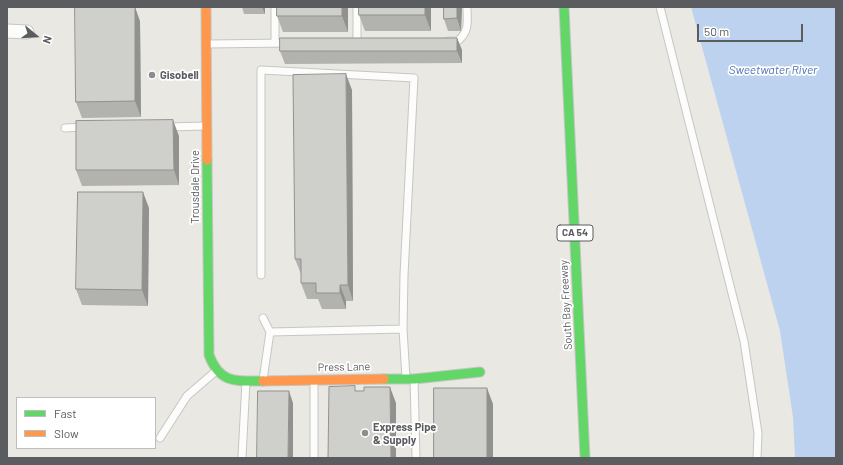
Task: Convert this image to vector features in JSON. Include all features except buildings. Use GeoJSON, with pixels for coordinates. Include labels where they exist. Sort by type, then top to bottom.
{"type":"FeatureCollection","features":[{"type":"Feature","properties":{"kind":"main road","name":"Trousdale Drive"},"geometry":{"type":"LineString","coordinates":[[206,7],[209,354],[214,368]]}},
{"type":"Feature","properties":{"kind":"main road","name":"South Bay Freeway"},"geometry":{"type":"LineString","coordinates":[[564,7],[585,458]]}},
{"type":"Feature","properties":{"kind":"main road","name":"Press Lane"},"geometry":{"type":"LineString","coordinates":[[214,368],[226,378],[238,381],[410,379],[480,372]]}},
{"type":"Feature","properties":{"kind":"street"},"geometry":{"type":"LineString","coordinates":[[7,32],[27,32]]}},
{"type":"Feature","properties":{"kind":"lane"},"geometry":{"type":"LineString","coordinates":[[275,7],[275,43]]}},
{"type":"Feature","properties":{"kind":"lane"},"geometry":{"type":"LineString","coordinates":[[357,7],[353,42],[365,42]]}},
{"type":"Feature","properties":{"kind":"lane"},"geometry":{"type":"LineString","coordinates":[[442,41],[458,41],[464,35],[467,26],[467,7]]}},
{"type":"Feature","properties":{"kind":"lane"},"geometry":{"type":"LineString","coordinates":[[660,7],[744,341],[758,433],[757,458]]}},
{"type":"Feature","properties":{"kind":"lane"},"geometry":{"type":"LineString","coordinates":[[206,44],[297,43]]}},
{"type":"Feature","properties":{"kind":"lane"},"geometry":{"type":"LineString","coordinates":[[261,275],[261,70],[414,78],[404,275],[403,329],[410,379],[416,458]]}},
{"type":"Feature","properties":{"kind":"lane"},"geometry":{"type":"LineString","coordinates":[[162,127],[207,126]]}},
{"type":"Feature","properties":{"kind":"lane"},"geometry":{"type":"LineString","coordinates":[[65,128],[95,127]]}},
{"type":"Feature","properties":{"kind":"lane"},"geometry":{"type":"LineString","coordinates":[[263,380],[270,332],[264,318]]}},
{"type":"Feature","properties":{"kind":"lane"},"geometry":{"type":"LineString","coordinates":[[270,332],[403,329]]}},
{"type":"Feature","properties":{"kind":"lane"},"geometry":{"type":"LineString","coordinates":[[160,438],[187,396],[214,368]]}},
{"type":"Feature","properties":{"kind":"lane"},"geometry":{"type":"LineString","coordinates":[[242,458],[246,380]]}},
{"type":"Feature","properties":{"kind":"lane"},"geometry":{"type":"LineString","coordinates":[[314,380],[314,458]]}},
{"type":"Feature","properties":{"kind":"water","name":"Sweetwater River"},"geometry":{"type":"Polygon","coordinates":[[[691,7],[836,7],[836,458],[795,458],[793,417],[780,331],[691,7]]]}},
{"type":"Feature","properties":{"kind":"traffic: fast"},"geometry":{"type":"LineString","coordinates":[[564,7],[585,458]]}},
{"type":"Feature","properties":{"kind":"traffic: fast"},"geometry":{"type":"LineString","coordinates":[[207,160],[209,355],[218,371],[230,379],[263,381]]}},
{"type":"Feature","properties":{"kind":"traffic: fast"},"geometry":{"type":"LineString","coordinates":[[384,379],[414,379],[480,372]]}},
{"type":"Feature","properties":{"kind":"traffic: slow"},"geometry":{"type":"LineString","coordinates":[[206,7],[207,160]]}},
{"type":"Feature","properties":{"kind":"traffic: slow"},"geometry":{"type":"LineString","coordinates":[[263,381],[384,379]]}},
{"type":"Feature","properties":{"kind":"place","name":"Gisobell"},"geometry":{"type":"Point","coordinates":[152,75]}},
{"type":"Feature","properties":{"kind":"place","name":"Express Pipe & Supply"},"geometry":{"type":"Point","coordinates":[365,433]}}]}
